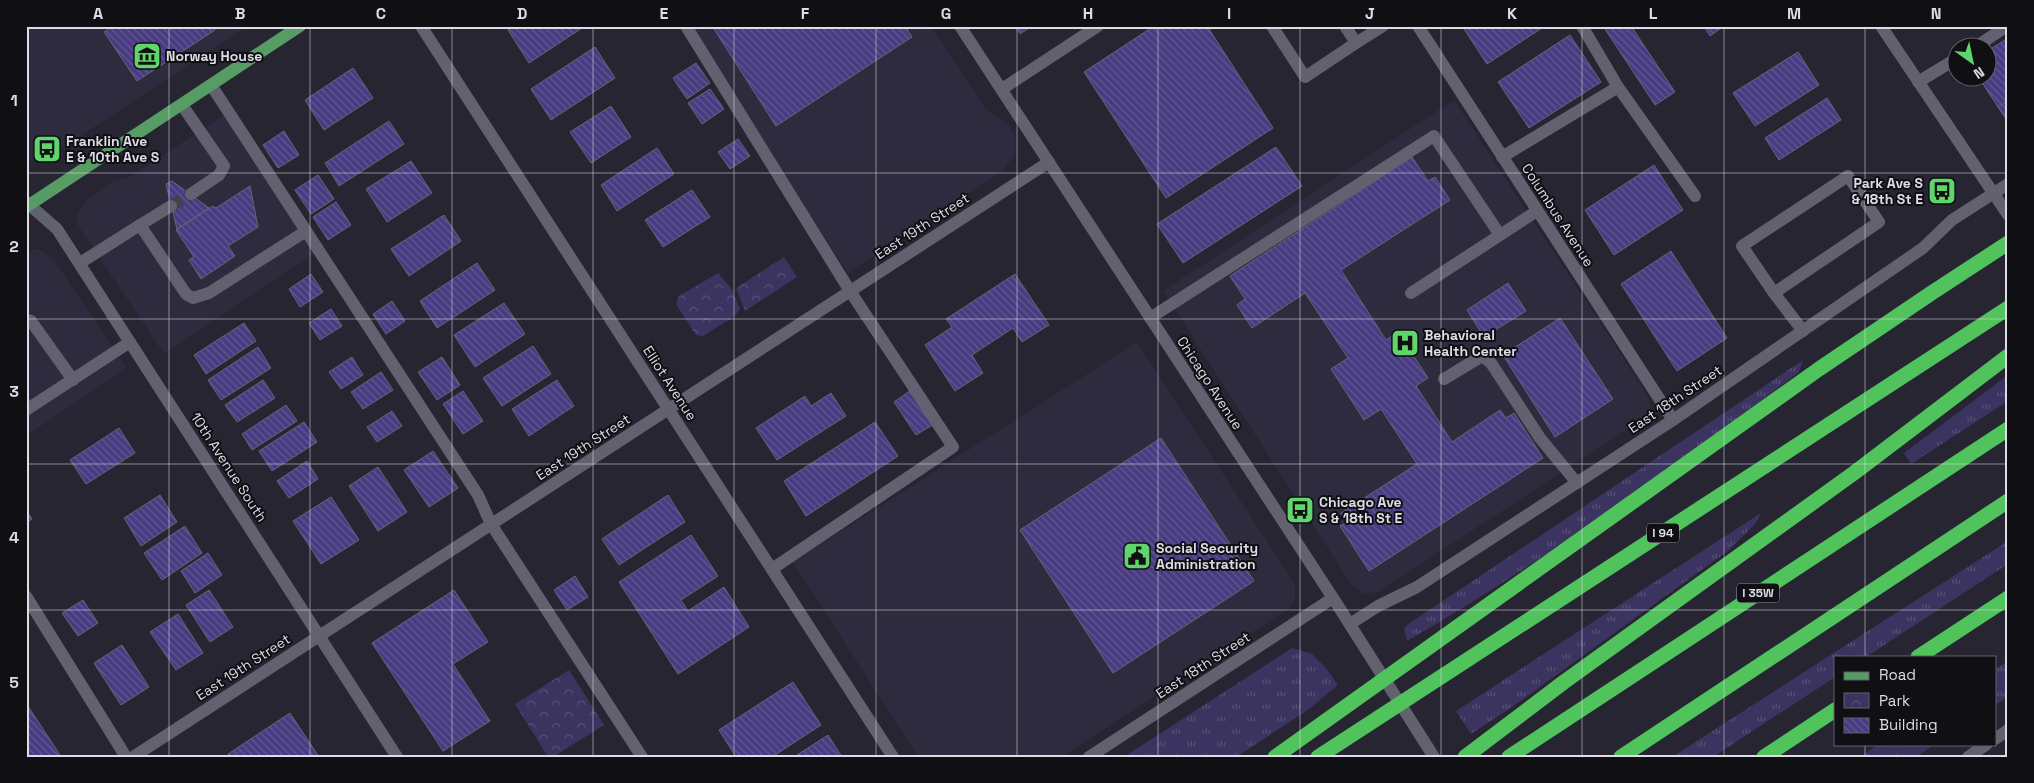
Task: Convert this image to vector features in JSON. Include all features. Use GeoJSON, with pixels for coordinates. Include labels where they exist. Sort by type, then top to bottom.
{"type":"FeatureCollection","features":[{"type":"Feature","properties":{"kind":"highway"},"geometry":{"type":"LineString","coordinates":[[1275,757],[1820,370],[2008,243]]}},
{"type":"Feature","properties":{"kind":"highway","name":"I 94"},"geometry":{"type":"LineString","coordinates":[[1318,757],[2008,308]]}},
{"type":"Feature","properties":{"kind":"highway"},"geometry":{"type":"LineString","coordinates":[[1465,757],[1613,646],[1854,473],[2008,356]]}},
{"type":"Feature","properties":{"kind":"highway","name":"I 35W"},"geometry":{"type":"LineString","coordinates":[[1509,757],[2008,429]]}},
{"type":"Feature","properties":{"kind":"highway"},"geometry":{"type":"LineString","coordinates":[[1621,757],[2008,501]]}},
{"type":"Feature","properties":{"kind":"highway"},"geometry":{"type":"LineString","coordinates":[[1920,656],[2008,598]]}},
{"type":"Feature","properties":{"kind":"highway"},"geometry":{"type":"LineString","coordinates":[[1764,757],[1834,711]]}},
{"type":"Feature","properties":{"kind":"main road"},"geometry":{"type":"LineString","coordinates":[[27,205],[300,26]]}},
{"type":"Feature","properties":{"kind":"street","name":"Elliot Avenue"},"geometry":{"type":"LineString","coordinates":[[421,26],[893,757]]}},
{"type":"Feature","properties":{"kind":"street"},"geometry":{"type":"LineString","coordinates":[[686,26],[850,291],[953,447],[772,569]]}},
{"type":"Feature","properties":{"kind":"street","name":"Chicago Avenue"},"geometry":{"type":"LineString","coordinates":[[960,26],[1334,598],[1365,651],[1434,757]]}},
{"type":"Feature","properties":{"kind":"street"},"geometry":{"type":"LineString","coordinates":[[1002,89],[1098,26]]}},
{"type":"Feature","properties":{"kind":"street"},"geometry":{"type":"LineString","coordinates":[[1272,26],[1305,77],[1383,26]]}},
{"type":"Feature","properties":{"kind":"street"},"geometry":{"type":"LineString","coordinates":[[1345,26],[1356,43]]}},
{"type":"Feature","properties":{"kind":"street","name":"Columbus Avenue"},"geometry":{"type":"LineString","coordinates":[[1418,26],[1673,420]]}},
{"type":"Feature","properties":{"kind":"street"},"geometry":{"type":"LineString","coordinates":[[1582,26],[1618,87],[1695,196]]}},
{"type":"Feature","properties":{"kind":"street"},"geometry":{"type":"LineString","coordinates":[[1881,26],[2008,214]]}},
{"type":"Feature","properties":{"kind":"street"},"geometry":{"type":"LineString","coordinates":[[1989,38],[2007,26]]}},
{"type":"Feature","properties":{"kind":"street"},"geometry":{"type":"LineString","coordinates":[[1918,82],[1946,65]]}},
{"type":"Feature","properties":{"kind":"street"},"geometry":{"type":"LineString","coordinates":[[211,85],[478,495],[491,524],[642,757]]}},
{"type":"Feature","properties":{"kind":"street"},"geometry":{"type":"LineString","coordinates":[[1502,157],[1618,87]]}},
{"type":"Feature","properties":{"kind":"street"},"geometry":{"type":"LineString","coordinates":[[182,105],[224,166],[219,175],[191,194]]}},
{"type":"Feature","properties":{"kind":"street"},"geometry":{"type":"LineString","coordinates":[[1150,318],[1434,136],[1500,235]]}},
{"type":"Feature","properties":{"kind":"street","name":"East 19th Street"},"geometry":{"type":"LineString","coordinates":[[133,757],[1049,162]]}},
{"type":"Feature","properties":{"kind":"street"},"geometry":{"type":"LineString","coordinates":[[1774,293],[1879,222],[1848,176],[1742,246],[1774,293],[1803,330]]}},
{"type":"Feature","properties":{"kind":"street","name":"East 18th Street"},"geometry":{"type":"LineString","coordinates":[[1350,624],[1378,606],[1417,587],[1673,420],[1923,248],[1952,220],[2008,184]]}},
{"type":"Feature","properties":{"kind":"street","name":"10th Avenue South"},"geometry":{"type":"LineString","coordinates":[[27,205],[57,229],[80,263],[397,757]]}},
{"type":"Feature","properties":{"kind":"street"},"geometry":{"type":"LineString","coordinates":[[80,263],[171,206]]}},
{"type":"Feature","properties":{"kind":"street"},"geometry":{"type":"LineString","coordinates":[[1411,293],[1538,211]]}},
{"type":"Feature","properties":{"kind":"street"},"geometry":{"type":"LineString","coordinates":[[140,225],[186,294],[193,298],[209,293],[306,231]]}},
{"type":"Feature","properties":{"kind":"street"},"geometry":{"type":"LineString","coordinates":[[26,320],[31,321],[73,380]]}},
{"type":"Feature","properties":{"kind":"street"},"geometry":{"type":"LineString","coordinates":[[26,410],[130,342]]}},
{"type":"Feature","properties":{"kind":"street"},"geometry":{"type":"LineString","coordinates":[[1444,379],[1482,356],[1491,363],[1540,438],[1576,483]]}},
{"type":"Feature","properties":{"kind":"street"},"geometry":{"type":"LineString","coordinates":[[26,596],[126,757]]}},
{"type":"Feature","properties":{"kind":"street","name":"East 18th Street"},"geometry":{"type":"LineString","coordinates":[[1090,757],[1334,598]]}},
{"type":"Feature","properties":{"kind":"street"},"geometry":{"type":"LineString","coordinates":[[1996,738],[2008,730]]}},
{"type":"Feature","properties":{"kind":"street"},"geometry":{"type":"LineString","coordinates":[[1968,757],[1984,746]]}},
{"type":"Feature","properties":{"kind":"shaded area"},"geometry":{"type":"Polygon","coordinates":[[[26,26],[248,26],[50,156],[29,162],[26,160],[26,26]]]}},
{"type":"Feature","properties":{"kind":"shaded area"},"geometry":{"type":"Polygon","coordinates":[[[685,26],[931,26],[986,109],[1010,126],[1016,141],[1015,154],[1004,170],[848,273],[685,26]]]}},
{"type":"Feature","properties":{"kind":"shaded area","name":"Behavioral Health Center"},"geometry":{"type":"Polygon","coordinates":[[[1454,100],[1648,396],[1651,407],[1645,418],[1378,592],[1364,594],[1351,584],[1163,291],[1454,100]]]}},
{"type":"Feature","properties":{"kind":"shaded area"},"geometry":{"type":"Polygon","coordinates":[[[230,111],[322,248],[164,354],[79,227],[76,218],[86,200],[114,180],[130,177],[230,111]]]}},
{"type":"Feature","properties":{"kind":"shaded area"},"geometry":{"type":"Polygon","coordinates":[[[38,249],[53,259],[127,368],[26,436],[26,251],[38,249]]]}},
{"type":"Feature","properties":{"kind":"shaded area"},"geometry":{"type":"Polygon","coordinates":[[[1137,342],[1295,584],[1295,597],[1291,607],[1062,757],[918,757],[793,562],[1137,342]]]}},
{"type":"Feature","properties":{"kind":"green space"},"geometry":{"type":"Polygon","coordinates":[[[784,257],[797,277],[745,311],[736,288],[784,257]]]}},
{"type":"Feature","properties":{"kind":"green space"},"geometry":{"type":"Polygon","coordinates":[[[718,273],[731,288],[740,309],[735,316],[703,336],[696,335],[676,304],[679,296],[718,273]]]}},
{"type":"Feature","properties":{"kind":"green space"},"geometry":{"type":"Polygon","coordinates":[[[1803,360],[1799,372],[1656,478],[1509,579],[1407,641],[1404,629],[1407,625],[1803,360]]]}},
{"type":"Feature","properties":{"kind":"green space"},"geometry":{"type":"Polygon","coordinates":[[[2008,375],[2008,401],[1911,464],[1904,453],[2008,375]]]}},
{"type":"Feature","properties":{"kind":"green space"},"geometry":{"type":"Polygon","coordinates":[[[1761,513],[1755,524],[1729,550],[1515,705],[1471,734],[1456,711],[1761,513]]]}},
{"type":"Feature","properties":{"kind":"green space"},"geometry":{"type":"Polygon","coordinates":[[[2008,541],[2008,564],[1868,656],[1834,656],[1834,678],[1713,757],[1672,757],[2008,541]]]}},
{"type":"Feature","properties":{"kind":"green space"},"geometry":{"type":"Polygon","coordinates":[[[1292,648],[1312,654],[1326,668],[1338,685],[1308,710],[1236,757],[1124,757],[1292,648]]]}},
{"type":"Feature","properties":{"kind":"green space"},"geometry":{"type":"Polygon","coordinates":[[[2008,661],[2008,697],[1996,704],[1996,668],[2008,661]]]}},
{"type":"Feature","properties":{"kind":"green space"},"geometry":{"type":"Polygon","coordinates":[[[569,670],[604,725],[553,757],[548,757],[515,704],[569,670]]]}},
{"type":"Feature","properties":{"kind":"green space"},"geometry":{"type":"Polygon","coordinates":[[[1876,746],[1932,746],[1916,757],[1860,757],[1876,746]]]}},
{"type":"Feature","properties":{"kind":"building","name":"Norway House"},"geometry":{"type":"Polygon","coordinates":[[[113,26],[213,26],[215,30],[137,81],[104,32],[113,26]]]}},
{"type":"Feature","properties":{"kind":"building"},"geometry":{"type":"Polygon","coordinates":[[[514,26],[585,26],[529,63],[508,30],[514,26]]]}},
{"type":"Feature","properties":{"kind":"building"},"geometry":{"type":"Polygon","coordinates":[[[712,26],[905,26],[912,37],[776,126],[712,26]]]}},
{"type":"Feature","properties":{"kind":"building"},"geometry":{"type":"Polygon","coordinates":[[[1015,26],[1032,26],[1020,34],[1015,26]]]}},
{"type":"Feature","properties":{"kind":"building"},"geometry":{"type":"Polygon","coordinates":[[[1154,26],[1207,26],[1273,128],[1166,198],[1084,72],[1154,26]]]}},
{"type":"Feature","properties":{"kind":"building"},"geometry":{"type":"Polygon","coordinates":[[[1462,26],[1545,26],[1487,64],[1462,26]]]}},
{"type":"Feature","properties":{"kind":"building"},"geometry":{"type":"Polygon","coordinates":[[[1603,26],[1631,26],[1675,92],[1655,105],[1603,26]]]}},
{"type":"Feature","properties":{"kind":"building"},"geometry":{"type":"Polygon","coordinates":[[[1704,26],[1724,26],[1710,36],[1704,26]]]}},
{"type":"Feature","properties":{"kind":"building"},"geometry":{"type":"Polygon","coordinates":[[[1570,35],[1601,82],[1529,128],[1498,82],[1570,35]]]}},
{"type":"Feature","properties":{"kind":"building"},"geometry":{"type":"Polygon","coordinates":[[[2008,38],[2008,101],[1998,107],[1986,88],[1996,88],[1996,46],[2008,38]]]}},
{"type":"Feature","properties":{"kind":"building"},"geometry":{"type":"Polygon","coordinates":[[[595,47],[615,78],[551,120],[531,89],[595,47]]]}},
{"type":"Feature","properties":{"kind":"building"},"geometry":{"type":"Polygon","coordinates":[[[1798,52],[1819,85],[1755,126],[1733,93],[1798,52]]]}},
{"type":"Feature","properties":{"kind":"building"},"geometry":{"type":"Polygon","coordinates":[[[696,63],[710,83],[687,99],[673,78],[696,63]]]}},
{"type":"Feature","properties":{"kind":"building"},"geometry":{"type":"Polygon","coordinates":[[[353,68],[373,98],[324,130],[305,100],[353,68]]]}},
{"type":"Feature","properties":{"kind":"building"},"geometry":{"type":"Polygon","coordinates":[[[710,89],[724,109],[702,124],[688,103],[710,89]]]}},
{"type":"Feature","properties":{"kind":"building"},"geometry":{"type":"Polygon","coordinates":[[[1827,98],[1841,120],[1779,160],[1765,138],[1827,98]]]}},
{"type":"Feature","properties":{"kind":"building"},"geometry":{"type":"Polygon","coordinates":[[[2008,101],[2008,122],[1998,107],[2008,101]]]}},
{"type":"Feature","properties":{"kind":"building"},"geometry":{"type":"Polygon","coordinates":[[[611,106],[631,137],[591,163],[570,132],[611,106]]]}},
{"type":"Feature","properties":{"kind":"building"},"geometry":{"type":"Polygon","coordinates":[[[389,121],[404,144],[339,186],[325,163],[389,121]]]}},
{"type":"Feature","properties":{"kind":"building"},"geometry":{"type":"Polygon","coordinates":[[[284,131],[299,155],[278,168],[263,145],[284,131]]]}},
{"type":"Feature","properties":{"kind":"building"},"geometry":{"type":"Polygon","coordinates":[[[738,139],[750,156],[730,169],[718,152],[738,139]]]}},
{"type":"Feature","properties":{"kind":"building"},"geometry":{"type":"Polygon","coordinates":[[[1276,147],[1302,186],[1183,263],[1157,224],[1276,147]]]}},
{"type":"Feature","properties":{"kind":"building"},"geometry":{"type":"Polygon","coordinates":[[[657,148],[674,174],[617,211],[601,185],[657,148]]]}},
{"type":"Feature","properties":{"kind":"building"},"geometry":{"type":"Polygon","coordinates":[[[1412,157],[1428,181],[1435,177],[1450,200],[1341,270],[1386,340],[1398,332],[1428,378],[1416,386],[1452,442],[1500,410],[1506,418],[1514,413],[1543,458],[1369,571],[1340,526],[1347,522],[1341,513],[1417,464],[1381,409],[1364,420],[1331,369],[1348,358],[1305,293],[1252,328],[1237,305],[1245,299],[1230,276],[1412,157]]]}},
{"type":"Feature","properties":{"kind":"building"},"geometry":{"type":"Polygon","coordinates":[[[411,161],[432,193],[387,222],[366,189],[411,161]]]}},
{"type":"Feature","properties":{"kind":"building"},"geometry":{"type":"Polygon","coordinates":[[[1654,165],[1683,210],[1614,255],[1585,210],[1654,165]]]}},
{"type":"Feature","properties":{"kind":"building"},"geometry":{"type":"Polygon","coordinates":[[[318,175],[334,199],[311,214],[295,190],[318,175]]]}},
{"type":"Feature","properties":{"kind":"building"},"geometry":{"type":"Polygon","coordinates":[[[172,181],[209,208],[177,229],[166,184],[172,181]]]}},
{"type":"Feature","properties":{"kind":"building"},"geometry":{"type":"Polygon","coordinates":[[[250,186],[258,227],[228,246],[235,256],[201,279],[189,260],[194,257],[176,230],[213,206],[216,208],[250,186]]]}},
{"type":"Feature","properties":{"kind":"building"},"geometry":{"type":"Polygon","coordinates":[[[692,190],[710,217],[663,247],[645,220],[692,190]]]}},
{"type":"Feature","properties":{"kind":"building"},"geometry":{"type":"Polygon","coordinates":[[[336,202],[351,225],[328,240],[313,217],[336,202]]]}},
{"type":"Feature","properties":{"kind":"building"},"geometry":{"type":"Polygon","coordinates":[[[444,215],[461,241],[409,276],[391,249],[444,215]]]}},
{"type":"Feature","properties":{"kind":"building"},"geometry":{"type":"Polygon","coordinates":[[[1671,251],[1727,338],[1677,371],[1621,284],[1671,251]]]}},
{"type":"Feature","properties":{"kind":"building"},"geometry":{"type":"Polygon","coordinates":[[[477,263],[495,290],[437,328],[420,301],[477,263]]]}},
{"type":"Feature","properties":{"kind":"building"},"geometry":{"type":"Polygon","coordinates":[[[311,274],[323,292],[300,307],[289,289],[311,274]]]}},
{"type":"Feature","properties":{"kind":"building"},"geometry":{"type":"Polygon","coordinates":[[[1015,274],[1049,325],[1022,342],[1013,328],[972,355],[983,373],[955,391],[925,345],[952,327],[946,319],[1015,274]]]}},
{"type":"Feature","properties":{"kind":"building"},"geometry":{"type":"Polygon","coordinates":[[[1508,283],[1526,311],[1484,337],[1467,310],[1508,283]]]}},
{"type":"Feature","properties":{"kind":"building"},"geometry":{"type":"Polygon","coordinates":[[[392,301],[405,321],[386,334],[373,314],[392,301]]]}},
{"type":"Feature","properties":{"kind":"building"},"geometry":{"type":"Polygon","coordinates":[[[504,303],[525,334],[475,367],[454,335],[504,303]]]}},
{"type":"Feature","properties":{"kind":"building"},"geometry":{"type":"Polygon","coordinates":[[[331,309],[342,326],[320,340],[309,323],[331,309]]]}},
{"type":"Feature","properties":{"kind":"building"},"geometry":{"type":"Polygon","coordinates":[[[1560,318],[1613,399],[1555,437],[1503,355],[1560,318]]]}},
{"type":"Feature","properties":{"kind":"building"},"geometry":{"type":"Polygon","coordinates":[[[244,323],[256,341],[206,374],[194,355],[244,323]]]}},
{"type":"Feature","properties":{"kind":"building"},"geometry":{"type":"Polygon","coordinates":[[[533,346],[551,374],[502,406],[483,378],[533,346]]]}},
{"type":"Feature","properties":{"kind":"building"},"geometry":{"type":"Polygon","coordinates":[[[258,347],[271,368],[221,400],[208,380],[258,347]]]}},
{"type":"Feature","properties":{"kind":"building"},"geometry":{"type":"Polygon","coordinates":[[[352,357],[363,375],[341,389],[329,372],[352,357]]]}},
{"type":"Feature","properties":{"kind":"building"},"geometry":{"type":"Polygon","coordinates":[[[442,357],[460,385],[437,400],[418,372],[442,357]]]}},
{"type":"Feature","properties":{"kind":"building"},"geometry":{"type":"Polygon","coordinates":[[[381,372],[393,390],[363,409],[351,392],[381,372]]]}},
{"type":"Feature","properties":{"kind":"building"},"geometry":{"type":"Polygon","coordinates":[[[263,380],[275,398],[237,422],[225,405],[263,380]]]}},
{"type":"Feature","properties":{"kind":"building"},"geometry":{"type":"Polygon","coordinates":[[[557,380],[574,406],[529,436],[512,409],[557,380]]]}},
{"type":"Feature","properties":{"kind":"building"},"geometry":{"type":"Polygon","coordinates":[[[911,390],[934,424],[916,435],[894,402],[911,390]]]}},
{"type":"Feature","properties":{"kind":"building"},"geometry":{"type":"Polygon","coordinates":[[[463,391],[483,421],[463,434],[443,404],[463,391]]]}},
{"type":"Feature","properties":{"kind":"building"},"geometry":{"type":"Polygon","coordinates":[[[831,393],[846,416],[777,460],[756,428],[805,396],[811,406],[831,393]]]}},
{"type":"Feature","properties":{"kind":"building"},"geometry":{"type":"Polygon","coordinates":[[[286,405],[297,421],[252,450],[242,434],[286,405]]]}},
{"type":"Feature","properties":{"kind":"building"},"geometry":{"type":"Polygon","coordinates":[[[392,411],[402,426],[377,442],[367,427],[392,411]]]}},
{"type":"Feature","properties":{"kind":"building"},"geometry":{"type":"Polygon","coordinates":[[[304,422],[317,442],[272,471],[259,451],[304,422]]]}},
{"type":"Feature","properties":{"kind":"building"},"geometry":{"type":"Polygon","coordinates":[[[875,422],[898,456],[806,516],[784,481],[875,422]]]}},
{"type":"Feature","properties":{"kind":"building"},"geometry":{"type":"Polygon","coordinates":[[[119,428],[135,453],[86,484],[70,460],[119,428]]]}},
{"type":"Feature","properties":{"kind":"building","name":"Social Security Administration"},"geometry":{"type":"Polygon","coordinates":[[[1161,438],[1254,581],[1113,673],[1020,530],[1161,438]]]}},
{"type":"Feature","properties":{"kind":"building"},"geometry":{"type":"Polygon","coordinates":[[[433,451],[458,488],[429,507],[404,470],[433,451]]]}},
{"type":"Feature","properties":{"kind":"building"},"geometry":{"type":"Polygon","coordinates":[[[307,461],[318,479],[289,498],[277,481],[307,461]]]}},
{"type":"Feature","properties":{"kind":"building"},"geometry":{"type":"Polygon","coordinates":[[[378,467],[407,512],[378,531],[349,486],[378,467]]]}},
{"type":"Feature","properties":{"kind":"building"},"geometry":{"type":"Polygon","coordinates":[[[160,495],[177,522],[141,546],[124,518],[160,495]]]}},
{"type":"Feature","properties":{"kind":"building"},"geometry":{"type":"Polygon","coordinates":[[[668,495],[685,522],[619,565],[602,539],[668,495]]]}},
{"type":"Feature","properties":{"kind":"building"},"geometry":{"type":"Polygon","coordinates":[[[331,497],[359,540],[321,564],[293,521],[331,497]]]}},
{"type":"Feature","properties":{"kind":"building"},"geometry":{"type":"Polygon","coordinates":[[[26,510],[32,519],[26,523],[26,510]]]}},
{"type":"Feature","properties":{"kind":"building"},"geometry":{"type":"Polygon","coordinates":[[[185,526],[202,553],[162,580],[144,553],[185,526]]]}},
{"type":"Feature","properties":{"kind":"building"},"geometry":{"type":"Polygon","coordinates":[[[691,535],[718,576],[681,600],[688,611],[724,587],[749,627],[678,674],[619,582],[691,535]]]}},
{"type":"Feature","properties":{"kind":"building"},"geometry":{"type":"Polygon","coordinates":[[[208,553],[222,575],[195,593],[181,571],[208,553]]]}},
{"type":"Feature","properties":{"kind":"building"},"geometry":{"type":"Polygon","coordinates":[[[575,576],[588,597],[567,610],[554,590],[575,576]]]}},
{"type":"Feature","properties":{"kind":"building"},"geometry":{"type":"Polygon","coordinates":[[[209,590],[233,627],[210,642],[186,605],[209,590]]]}},
{"type":"Feature","properties":{"kind":"building"},"geometry":{"type":"Polygon","coordinates":[[[454,590],[488,642],[453,664],[490,721],[443,751],[372,643],[454,590]]]}},
{"type":"Feature","properties":{"kind":"building"},"geometry":{"type":"Polygon","coordinates":[[[83,600],[98,623],[78,636],[62,613],[83,600]]]}},
{"type":"Feature","properties":{"kind":"building"},"geometry":{"type":"Polygon","coordinates":[[[178,614],[203,653],[176,670],[150,632],[178,614]]]}},
{"type":"Feature","properties":{"kind":"building"},"geometry":{"type":"Polygon","coordinates":[[[122,645],[149,687],[121,705],[94,663],[122,645]]]}},
{"type":"Feature","properties":{"kind":"building"},"geometry":{"type":"Polygon","coordinates":[[[793,682],[821,725],[772,757],[736,757],[719,730],[793,682]]]}},
{"type":"Feature","properties":{"kind":"building"},"geometry":{"type":"Polygon","coordinates":[[[26,703],[60,755],[58,757],[26,757],[26,703]]]}},
{"type":"Feature","properties":{"kind":"building"},"geometry":{"type":"Polygon","coordinates":[[[290,713],[319,757],[230,757],[228,754],[290,713]]]}},
{"type":"Feature","properties":{"kind":"building"},"geometry":{"type":"Polygon","coordinates":[[[828,735],[842,757],[794,757],[828,735]]]}},
{"type":"Feature","properties":{"kind":"tunnel"},"geometry":{"type":"LineString","coordinates":[[171,206],[191,194]]}},
{"type":"Feature","properties":{"kind":"place","name":"Norway House"},"geometry":{"type":"Point","coordinates":[147,56]}},
{"type":"Feature","properties":{"kind":"place","name":"Franklin Ave E & 10th Ave S"},"geometry":{"type":"Point","coordinates":[47,149]}},
{"type":"Feature","properties":{"kind":"place","name":"Park Ave S & 18th St E"},"geometry":{"type":"Point","coordinates":[1942,191]}},
{"type":"Feature","properties":{"kind":"place","name":"Behavioral Health Center"},"geometry":{"type":"Point","coordinates":[1405,343]}},
{"type":"Feature","properties":{"kind":"place","name":"Chicago Ave S & 18th St E"},"geometry":{"type":"Point","coordinates":[1300,510]}},
{"type":"Feature","properties":{"kind":"place","name":"Social Security Administration"},"geometry":{"type":"Point","coordinates":[1137,556]}}]}
